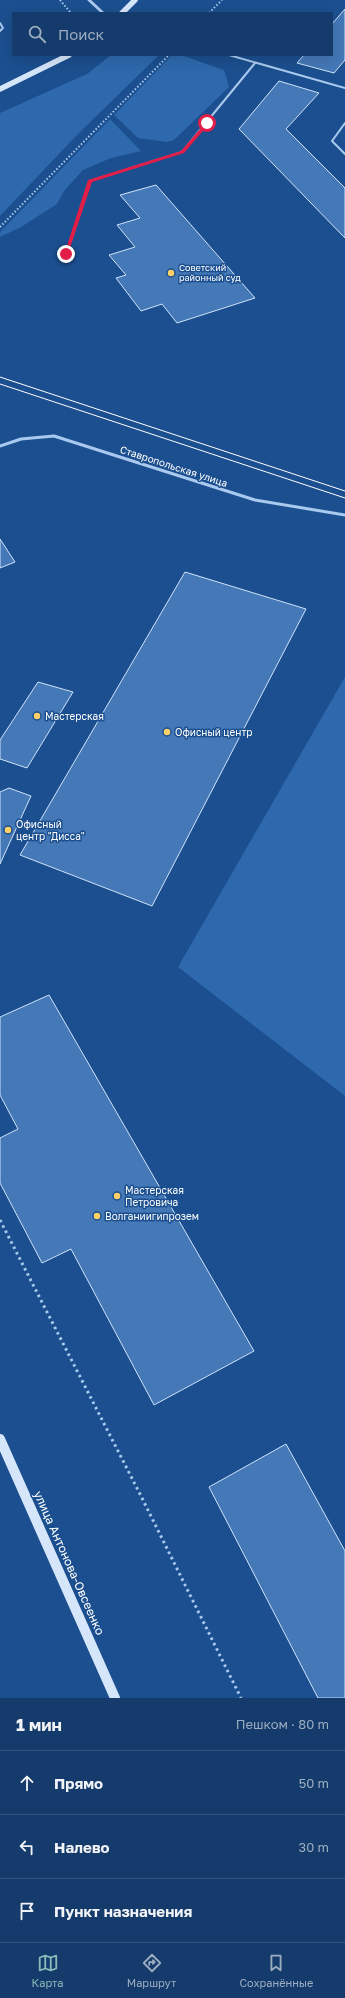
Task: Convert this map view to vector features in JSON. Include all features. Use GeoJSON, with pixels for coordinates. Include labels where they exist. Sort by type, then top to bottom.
{"type":"FeatureCollection","features":[{"type":"Feature","properties":{"kind":"main road"},"geometry":{"type":"LineString","coordinates":[[123,12],[135,0]]}},
{"type":"Feature","properties":{"kind":"main road"},"geometry":{"type":"LineString","coordinates":[[0,89],[67,56]]}},
{"type":"Feature","properties":{"kind":"main road","name":"улица Антонова-Овсеенко"},"geometry":{"type":"LineString","coordinates":[[0,1439],[115,1698]]}},
{"type":"Feature","properties":{"kind":"street"},"geometry":{"type":"LineString","coordinates":[[89,0],[102,12]]}},
{"type":"Feature","properties":{"kind":"lane"},"geometry":{"type":"LineString","coordinates":[[0,23],[3,28],[0,30]]}},
{"type":"Feature","properties":{"kind":"lane"},"geometry":{"type":"LineString","coordinates":[[232,56],[345,88]]}},
{"type":"Feature","properties":{"kind":"lane"},"geometry":{"type":"LineString","coordinates":[[66,254],[90,181],[182,152],[255,63]]}},
{"type":"Feature","properties":{"kind":"lane"},"geometry":{"type":"LineString","coordinates":[[345,123],[332,141],[345,154]]}},
{"type":"Feature","properties":{"kind":"lane","name":"Ставропольская улица"},"geometry":{"type":"LineString","coordinates":[[0,446],[21,439],[54,436],[255,500],[345,515]]}},
{"type":"Feature","properties":{"kind":"path"},"geometry":{"type":"LineString","coordinates":[[60,0],[71,12]]}},
{"type":"Feature","properties":{"kind":"path"},"geometry":{"type":"LineString","coordinates":[[210,12],[222,0]]}},
{"type":"Feature","properties":{"kind":"path"},"geometry":{"type":"LineString","coordinates":[[0,227],[168,56]]}},
{"type":"Feature","properties":{"kind":"path"},"geometry":{"type":"LineString","coordinates":[[0,1220],[141,1496],[241,1698]]}},
{"type":"Feature","properties":{"kind":"shaded area"},"geometry":{"type":"Polygon","coordinates":[[[110,56],[158,56],[77,135],[0,216],[0,113],[87,74],[110,56]]]}},
{"type":"Feature","properties":{"kind":"shaded area"},"geometry":{"type":"Polygon","coordinates":[[[171,56],[184,56],[224,70],[229,87],[174,140],[167,142],[138,138],[114,115],[171,56]]]}},
{"type":"Feature","properties":{"kind":"shaded area"},"geometry":{"type":"Polygon","coordinates":[[[110,119],[141,151],[111,158],[83,170],[64,191],[57,204],[21,227],[0,237],[0,232],[110,119]]]}},
{"type":"Feature","properties":{"kind":"shaded area"},"geometry":{"type":"Polygon","coordinates":[[[345,677],[345,1096],[178,967],[345,677]]]}},
{"type":"Feature","properties":{"kind":"building"},"geometry":{"type":"Polygon","coordinates":[[[345,9],[345,60],[334,73],[297,63],[303,56],[333,56],[333,23],[345,9]]]}},
{"type":"Feature","properties":{"kind":"building"},"geometry":{"type":"Polygon","coordinates":[[[279,81],[319,93],[286,129],[345,188],[345,238],[239,129],[279,81]]]}},
{"type":"Feature","properties":{"kind":"building"},"geometry":{"type":"Polygon","coordinates":[[[156,185],[255,298],[177,323],[162,304],[141,311],[116,278],[126,275],[109,255],[135,247],[117,225],[140,218],[120,195],[156,185]]]}},
{"type":"Feature","properties":{"kind":"building"},"geometry":{"type":"Polygon","coordinates":[[[0,539],[15,562],[0,568],[0,539]]]}},
{"type":"Feature","properties":{"kind":"building","name":"Офисный центр"},"geometry":{"type":"Polygon","coordinates":[[[185,572],[306,609],[152,906],[20,855],[185,572]]]}},
{"type":"Feature","properties":{"kind":"building","name":"Мастерская"},"geometry":{"type":"Polygon","coordinates":[[[38,682],[73,692],[27,768],[0,759],[0,740],[38,682]]]}},
{"type":"Feature","properties":{"kind":"building","name":"Офисный центр \"Дисса\""},"geometry":{"type":"Polygon","coordinates":[[[9,788],[31,796],[0,864],[0,792],[9,788]]]}},
{"type":"Feature","properties":{"kind":"building","name":"Волганиигипрозем"},"geometry":{"type":"Polygon","coordinates":[[[49,995],[254,1351],[154,1405],[71,1249],[42,1263],[0,1183],[0,1138],[18,1129],[0,1095],[0,1017],[49,995]]]}},
{"type":"Feature","properties":{"kind":"building"},"geometry":{"type":"Polygon","coordinates":[[[286,1444],[345,1551],[345,1698],[318,1698],[209,1487],[286,1444]]]}},
{"type":"Feature","properties":{"kind":"tram line"},"geometry":{"type":"LineString","coordinates":[[0,377],[345,491]]}},
{"type":"Feature","properties":{"kind":"tram line"},"geometry":{"type":"LineString","coordinates":[[0,384],[345,498]]}},
{"type":"Feature","properties":{"kind":"place","name":"Советский районный суд"},"geometry":{"type":"Point","coordinates":[171,273]}},
{"type":"Feature","properties":{"kind":"place","name":"Мастерская"},"geometry":{"type":"Point","coordinates":[37,716]}},
{"type":"Feature","properties":{"kind":"place","name":"Офисный центр"},"geometry":{"type":"Point","coordinates":[167,732]}},
{"type":"Feature","properties":{"kind":"place","name":"Офисный центр \"Дисса\""},"geometry":{"type":"Point","coordinates":[8,830]}},
{"type":"Feature","properties":{"kind":"place","name":"Мастерская Петровича"},"geometry":{"type":"Point","coordinates":[117,1196]}},
{"type":"Feature","properties":{"kind":"place","name":"Волганиигипрозем"},"geometry":{"type":"Point","coordinates":[97,1216]}},
{"type":"Feature","properties":{"kind":"route"},"geometry":{"type":"LineString","coordinates":[[66,254],[90,181],[182,152],[207,123]]}}]}
